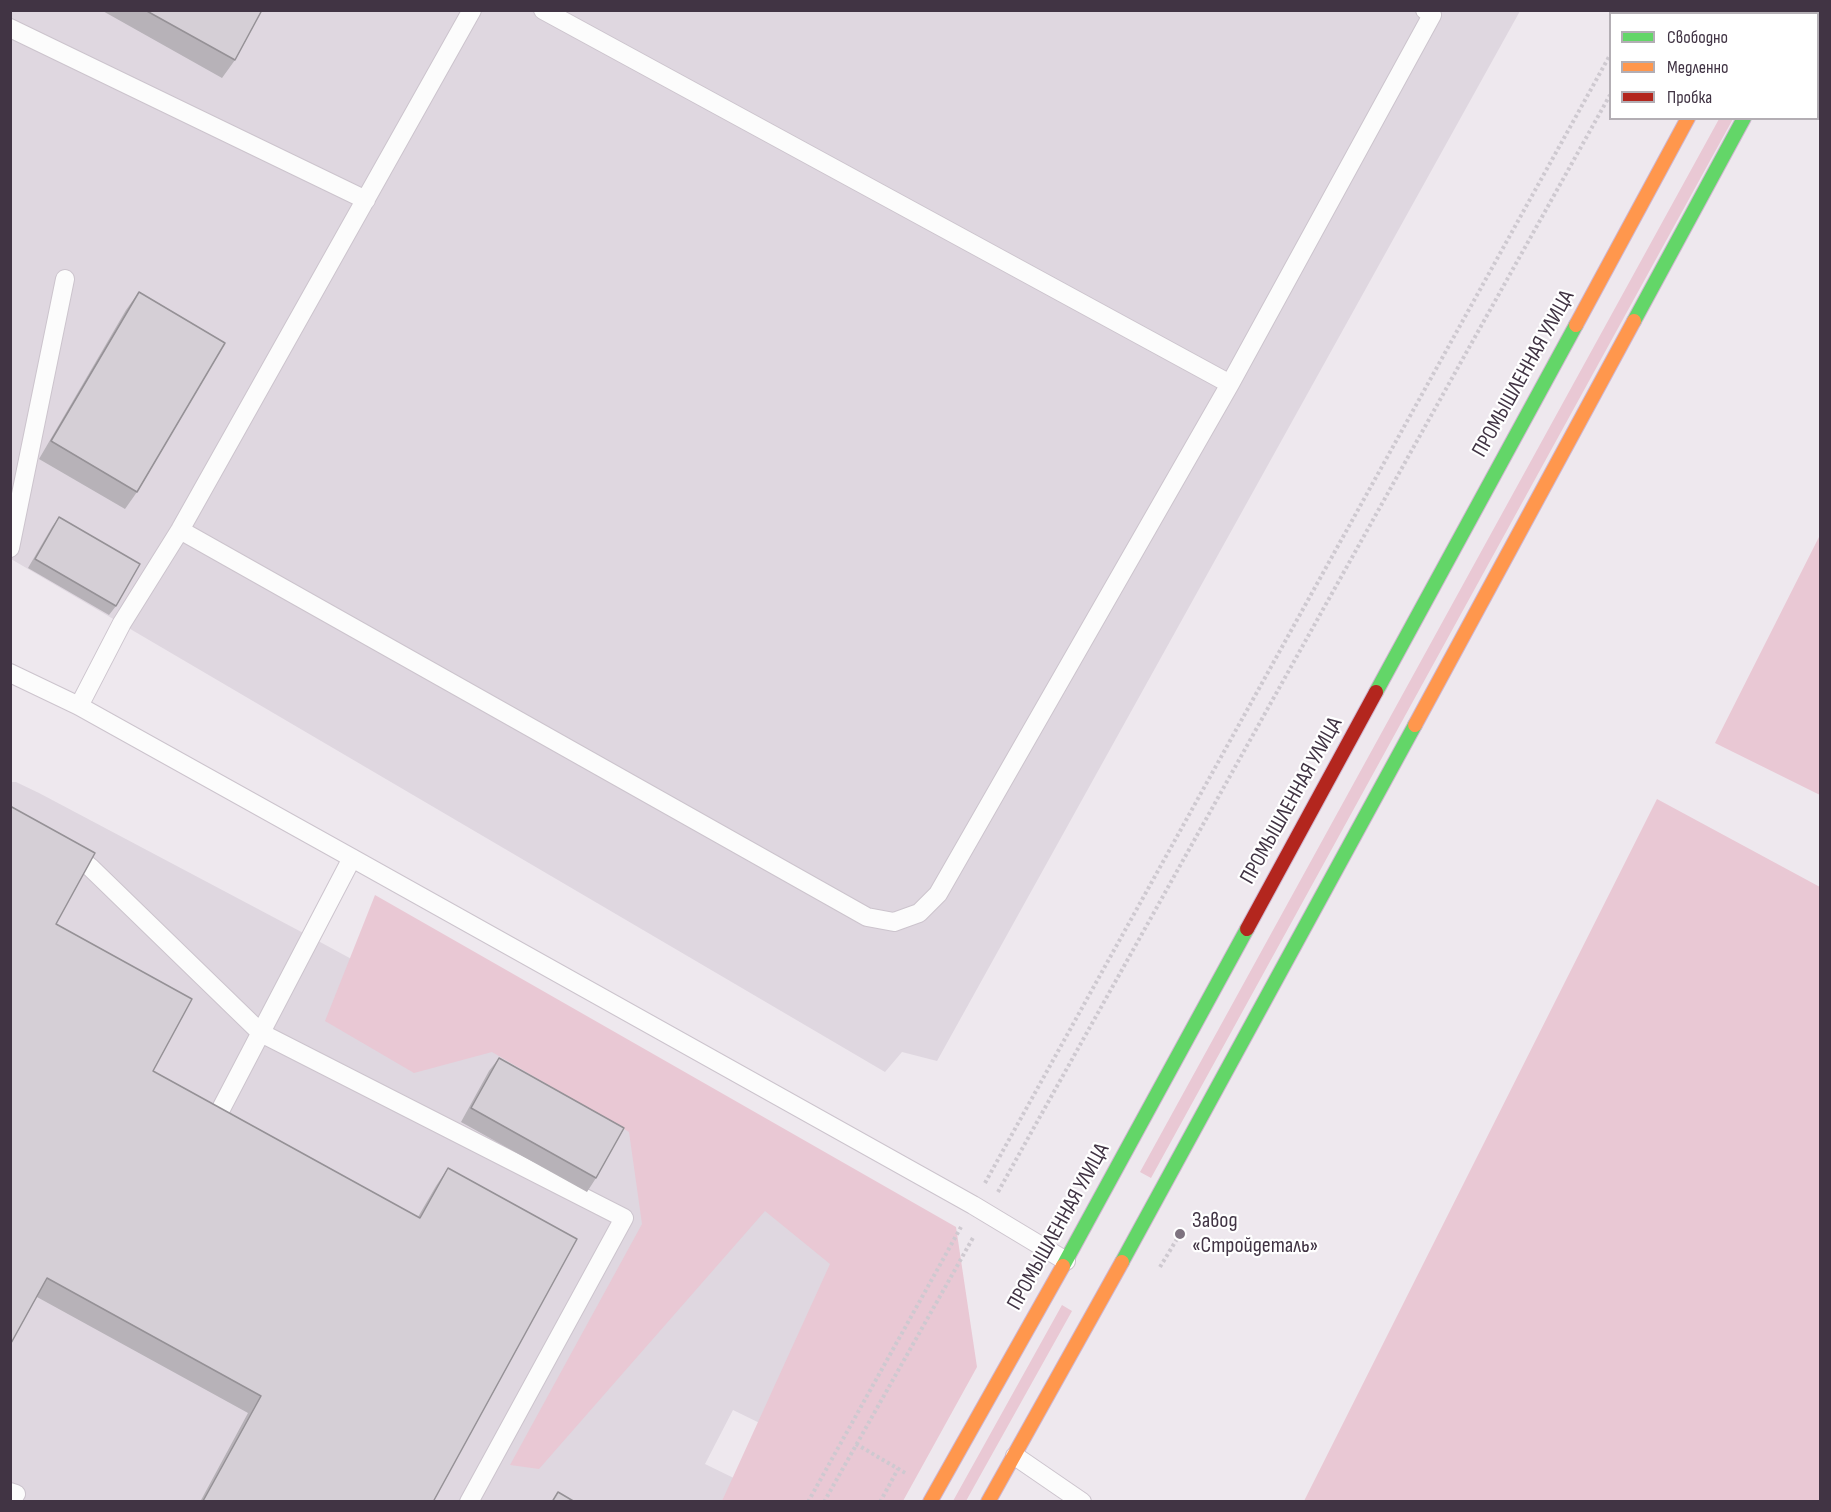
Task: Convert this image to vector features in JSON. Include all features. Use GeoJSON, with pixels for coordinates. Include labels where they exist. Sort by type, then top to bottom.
{"type":"FeatureCollection","features":[{"type":"Feature","properties":{"kind":"main road","name":"ПРОМЫШЛЕННАЯ УЛИЦА"},"geometry":{"type":"LineString","coordinates":[[930,1502],[1070,1264],[1687,120]]}},
{"type":"Feature","properties":{"kind":"main road"},"geometry":{"type":"LineString","coordinates":[[988,1502],[1743,120]]}},
{"type":"Feature","properties":{"kind":"lane"},"geometry":{"type":"LineString","coordinates":[[79,706],[122,623],[180,530],[472,10]]}},
{"type":"Feature","properties":{"kind":"lane"},"geometry":{"type":"LineString","coordinates":[[543,10],[1230,384]]}},
{"type":"Feature","properties":{"kind":"lane"},"geometry":{"type":"LineString","coordinates":[[180,530],[867,917],[894,922],[919,913],[938,894],[1230,384],[1430,12]]}},
{"type":"Feature","properties":{"kind":"lane"},"geometry":{"type":"LineString","coordinates":[[10,28],[366,200]]}},
{"type":"Feature","properties":{"kind":"lane"},"geometry":{"type":"LineString","coordinates":[[10,549],[65,279]]}},
{"type":"Feature","properties":{"kind":"lane"},"geometry":{"type":"LineString","coordinates":[[10,673],[79,706],[352,858],[980,1209],[1070,1264]]}},
{"type":"Feature","properties":{"kind":"lane"},"geometry":{"type":"LineString","coordinates":[[53,838],[90,867],[261,1033],[624,1218],[469,1502]]}},
{"type":"Feature","properties":{"kind":"lane"},"geometry":{"type":"LineString","coordinates":[[211,1128],[309,936],[352,858]]}},
{"type":"Feature","properties":{"kind":"lane"},"geometry":{"type":"LineString","coordinates":[[1015,1455],[1082,1502]]}},
{"type":"Feature","properties":{"kind":"path"},"geometry":{"type":"LineString","coordinates":[[824,1502],[980,1209],[1609,59]]}},
{"type":"Feature","properties":{"kind":"path"},"geometry":{"type":"LineString","coordinates":[[808,1502],[980,1209],[1609,99]]}},
{"type":"Feature","properties":{"kind":"path"},"geometry":{"type":"LineString","coordinates":[[856,1444],[898,1469],[880,1502]]}},
{"type":"Feature","properties":{"kind":"shaded area"},"geometry":{"type":"Polygon","coordinates":[[[11,11],[1520,11],[937,1061],[902,1052],[885,1072],[11,559],[11,11]]]}},
{"type":"Feature","properties":{"kind":"shaded area"},"geometry":{"type":"Polygon","coordinates":[[[1718,120],[1732,120],[1151,1178],[1140,1172],[1718,120]]]}},
{"type":"Feature","properties":{"kind":"shaded area"},"geometry":{"type":"Polygon","coordinates":[[[1820,535],[1820,795],[1715,743],[1820,535]]]}},
{"type":"Feature","properties":{"kind":"shaded area"},"geometry":{"type":"Polygon","coordinates":[[[10,782],[16,782],[39,793],[309,936],[874,1242],[776,1431],[733,1410],[705,1464],[748,1485],[739,1501],[11,1501],[10,782]]]}},
{"type":"Feature","properties":{"kind":"shaded area"},"geometry":{"type":"Polygon","coordinates":[[[1657,799],[1820,887],[1820,1501],[1304,1501],[1657,799]]]}},
{"type":"Feature","properties":{"kind":"shaded area"},"geometry":{"type":"Polygon","coordinates":[[[375,895],[956,1227],[977,1367],[903,1501],[722,1501],[830,1264],[765,1211],[539,1469],[510,1465],[642,1224],[629,1132],[492,1052],[414,1073],[325,1021],[375,895]]]}},
{"type":"Feature","properties":{"kind":"shaded area"},"geometry":{"type":"Polygon","coordinates":[[[1062,1305],[1072,1311],[966,1501],[953,1501],[1062,1305]]]}},
{"type":"Feature","properties":{"kind":"building"},"geometry":{"type":"Polygon","coordinates":[[[145,10],[262,10],[235,60],[145,10]]]}},
{"type":"Feature","properties":{"kind":"building"},"geometry":{"type":"Polygon","coordinates":[[[139,292],[225,343],[137,492],[51,441],[139,292]]]}},
{"type":"Feature","properties":{"kind":"building"},"geometry":{"type":"Polygon","coordinates":[[[59,517],[140,564],[116,606],[35,559],[59,517]]]}},
{"type":"Feature","properties":{"kind":"building"},"geometry":{"type":"Polygon","coordinates":[[[10,806],[95,853],[56,924],[192,999],[153,1071],[420,1218],[448,1168],[577,1239],[433,1502],[204,1502],[261,1396],[47,1278],[10,1345],[10,806]]]}},
{"type":"Feature","properties":{"kind":"building"},"geometry":{"type":"Polygon","coordinates":[[[499,1058],[624,1128],[596,1178],[471,1108],[499,1058]]]}},
{"type":"Feature","properties":{"kind":"building"},"geometry":{"type":"Polygon","coordinates":[[[558,1492],[575,1502],[552,1502],[558,1492]]]}},
{"type":"Feature","properties":{"kind":"traffic: fast"},"geometry":{"type":"LineString","coordinates":[[1634,321],[1743,120]]}},
{"type":"Feature","properties":{"kind":"traffic: fast"},"geometry":{"type":"LineString","coordinates":[[1376,692],[1576,325]]}},
{"type":"Feature","properties":{"kind":"traffic: fast"},"geometry":{"type":"LineString","coordinates":[[1122,1262],[1415,725]]}},
{"type":"Feature","properties":{"kind":"traffic: fast"},"geometry":{"type":"LineString","coordinates":[[1063,1266],[1247,929]]}},
{"type":"Feature","properties":{"kind":"traffic: slow"},"geometry":{"type":"LineString","coordinates":[[1576,325],[1687,120]]}},
{"type":"Feature","properties":{"kind":"traffic: slow"},"geometry":{"type":"LineString","coordinates":[[1415,725],[1634,321]]}},
{"type":"Feature","properties":{"kind":"traffic: slow"},"geometry":{"type":"LineString","coordinates":[[988,1502],[1122,1262]]}},
{"type":"Feature","properties":{"kind":"traffic: slow"},"geometry":{"type":"LineString","coordinates":[[930,1502],[1063,1266]]}},
{"type":"Feature","properties":{"kind":"traffic: jam"},"geometry":{"type":"LineString","coordinates":[[1247,929],[1376,692]]}},
{"type":"Feature","properties":{"kind":"place","name":"Завод «Стройдеталь»"},"geometry":{"type":"Point","coordinates":[1180,1234]}}]}
